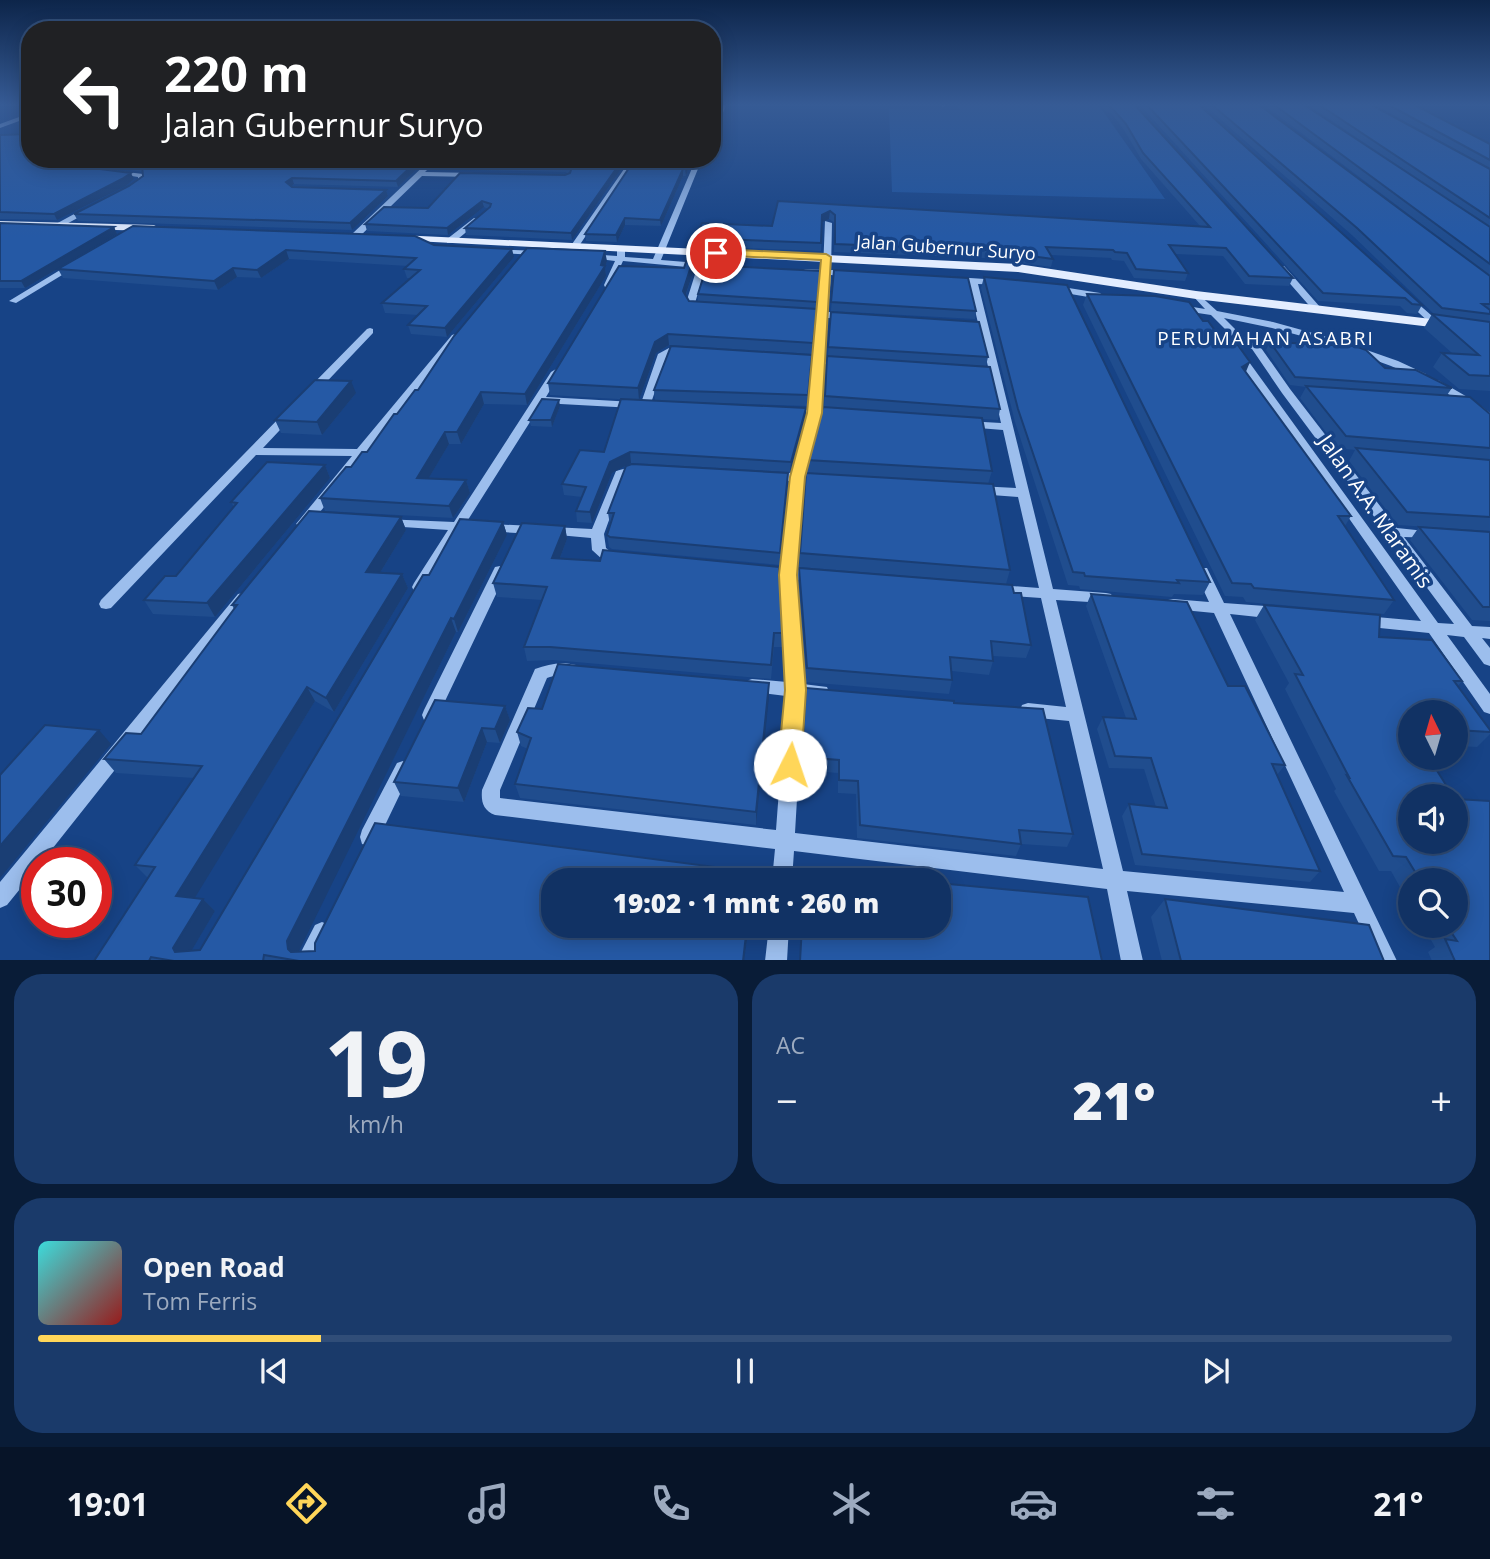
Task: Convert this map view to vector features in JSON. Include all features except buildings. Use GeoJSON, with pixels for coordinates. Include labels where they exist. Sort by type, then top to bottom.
{"type":"FeatureCollection","features":[{"type":"Feature","properties":{"kind":"main road"},"geometry":{"type":"LineString","coordinates":[[0,224],[166,229]]}},
{"type":"Feature","properties":{"kind":"main road","name":"Jalan Gubernur Suryo"},"geometry":{"type":"LineString","coordinates":[[341,236],[531,248],[575,247],[658,256],[826,257],[1018,268],[1196,295],[1490,330]]}},
{"type":"Feature","properties":{"kind":"street"},"geometry":{"type":"LineString","coordinates":[[110,168],[104,171],[141,174],[141,180],[129,189]]}},
{"type":"Feature","properties":{"kind":"street"},"geometry":{"type":"LineString","coordinates":[[368,237],[403,192],[428,168]]}},
{"type":"Feature","properties":{"kind":"street"},"geometry":{"type":"LineString","coordinates":[[575,247],[628,168]]}},
{"type":"Feature","properties":{"kind":"street"},"geometry":{"type":"LineString","coordinates":[[695,168],[658,256],[702,266],[730,267]]}},
{"type":"Feature","properties":{"kind":"street"},"geometry":{"type":"LineString","coordinates":[[423,174],[488,175]]}},
{"type":"Feature","properties":{"kind":"street"},"geometry":{"type":"LineString","coordinates":[[389,192],[403,192]]}},
{"type":"Feature","properties":{"kind":"street"},"geometry":{"type":"LineString","coordinates":[[58,225],[94,207]]}},
{"type":"Feature","properties":{"kind":"street"},"geometry":{"type":"LineString","coordinates":[[450,241],[486,212]]}},
{"type":"Feature","properties":{"kind":"street"},"geometry":{"type":"LineString","coordinates":[[783,868],[795,690],[788,575],[797,477],[815,413],[821,315],[827,273],[828,223]]}},
{"type":"Feature","properties":{"kind":"street"},"geometry":{"type":"LineString","coordinates":[[127,234],[138,228]]}},
{"type":"Feature","properties":{"kind":"street"},"geometry":{"type":"LineString","coordinates":[[419,239],[436,249],[531,248],[621,253],[601,297]]}},
{"type":"Feature","properties":{"kind":"street"},"geometry":{"type":"LineString","coordinates":[[512,268],[531,248]]}},
{"type":"Feature","properties":{"kind":"street"},"geometry":{"type":"LineString","coordinates":[[13,300],[81,261]]}},
{"type":"Feature","properties":{"kind":"street"},"geometry":{"type":"LineString","coordinates":[[1276,264],[1317,309]]}},
{"type":"Feature","properties":{"kind":"street"},"geometry":{"type":"LineString","coordinates":[[702,266],[690,305],[706,308]]}},
{"type":"Feature","properties":{"kind":"street"},"geometry":{"type":"LineString","coordinates":[[799,271],[853,274]]}},
{"type":"Feature","properties":{"kind":"street"},"geometry":{"type":"LineString","coordinates":[[947,279],[1008,283]]}},
{"type":"Feature","properties":{"kind":"street"},"geometry":{"type":"LineString","coordinates":[[973,281],[977,325],[988,371],[1008,427],[1132,960]]}},
{"type":"Feature","properties":{"kind":"street"},"geometry":{"type":"LineString","coordinates":[[1396,287],[1436,324]]}},
{"type":"Feature","properties":{"kind":"street"},"geometry":{"type":"LineString","coordinates":[[1044,288],[1108,297]]}},
{"type":"Feature","properties":{"kind":"street"},"geometry":{"type":"LineString","coordinates":[[1069,291],[1077,308]]}},
{"type":"Feature","properties":{"kind":"street","name":"Jalan A.A. Maramis"},"geometry":{"type":"LineString","coordinates":[[1196,295],[1239,338],[1256,347],[1293,391],[1342,454],[1392,532],[1490,660]]}},
{"type":"Feature","properties":{"kind":"street"},"geometry":{"type":"LineString","coordinates":[[1173,307],[1282,329],[1354,350],[1409,370],[1472,404],[1490,418]]}},
{"type":"Feature","properties":{"kind":"street"},"geometry":{"type":"LineString","coordinates":[[796,313],[862,317]]}},
{"type":"Feature","properties":{"kind":"street"},"geometry":{"type":"LineString","coordinates":[[291,538],[315,517],[359,453],[461,330]]}},
{"type":"Feature","properties":{"kind":"street"},"geometry":{"type":"LineString","coordinates":[[106,604],[370,331]]}},
{"type":"Feature","properties":{"kind":"street","name":"Jalan A.A. Maramis"},"geometry":{"type":"LineString","coordinates":[[1239,338],[1234,347],[1490,707]]}},
{"type":"Feature","properties":{"kind":"street"},"geometry":{"type":"LineString","coordinates":[[645,406],[663,354],[669,351],[694,352]]}},
{"type":"Feature","properties":{"kind":"street"},"geometry":{"type":"LineString","coordinates":[[411,600],[567,354]]}},
{"type":"Feature","properties":{"kind":"street"},"geometry":{"type":"LineString","coordinates":[[791,359],[859,363]]}},
{"type":"Feature","properties":{"kind":"street"},"geometry":{"type":"LineString","coordinates":[[540,400],[672,408]]}},
{"type":"Feature","properties":{"kind":"street"},"geometry":{"type":"LineString","coordinates":[[1446,402],[1472,404]]}},
{"type":"Feature","properties":{"kind":"street"},"geometry":{"type":"LineString","coordinates":[[776,411],[842,415]]}},
{"type":"Feature","properties":{"kind":"street"},"geometry":{"type":"LineString","coordinates":[[953,423],[1008,427]]}},
{"type":"Feature","properties":{"kind":"street"},"geometry":{"type":"LineString","coordinates":[[253,451],[359,453]]}},
{"type":"Feature","properties":{"kind":"street"},"geometry":{"type":"LineString","coordinates":[[636,559],[608,557],[599,550],[597,534],[620,474],[632,468],[659,470]]}},
{"type":"Feature","properties":{"kind":"street"},"geometry":{"type":"LineString","coordinates":[[756,475],[837,480]]}},
{"type":"Feature","properties":{"kind":"street"},"geometry":{"type":"LineString","coordinates":[[957,489],[1024,493]]}},
{"type":"Feature","properties":{"kind":"street"},"geometry":{"type":"LineString","coordinates":[[376,521],[458,526],[514,541],[597,534]]}},
{"type":"Feature","properties":{"kind":"street"},"geometry":{"type":"LineString","coordinates":[[1392,532],[1448,536]]}},
{"type":"Feature","properties":{"kind":"street"},"geometry":{"type":"LineString","coordinates":[[420,734],[514,541]]}},
{"type":"Feature","properties":{"kind":"street"},"geometry":{"type":"LineString","coordinates":[[1195,558],[1387,960]]}},
{"type":"Feature","properties":{"kind":"street"},"geometry":{"type":"LineString","coordinates":[[747,570],[829,578]]}},
{"type":"Feature","properties":{"kind":"street"},"geometry":{"type":"LineString","coordinates":[[979,589],[1127,600]]}},
{"type":"Feature","properties":{"kind":"street"},"geometry":{"type":"LineString","coordinates":[[0,898],[248,591]]}},
{"type":"Feature","properties":{"kind":"street"},"geometry":{"type":"LineString","coordinates":[[1153,602],[1286,614]]}},
{"type":"Feature","properties":{"kind":"street"},"geometry":{"type":"LineString","coordinates":[[1353,621],[1490,633]]}},
{"type":"Feature","properties":{"kind":"street"},"geometry":{"type":"LineString","coordinates":[[594,672],[553,669],[541,674],[491,790],[490,800],[495,806],[1115,880],[1360,904]]}},
{"type":"Feature","properties":{"kind":"street"},"geometry":{"type":"LineString","coordinates":[[728,684],[835,693]]}},
{"type":"Feature","properties":{"kind":"street"},"geometry":{"type":"LineString","coordinates":[[1009,709],[1076,715]]}},
{"type":"Feature","properties":{"kind":"street"},"geometry":{"type":"LineString","coordinates":[[360,856],[408,758]]}},
{"type":"Feature","properties":{"kind":"street"},"geometry":{"type":"LineString","coordinates":[[312,960],[311,954],[329,917]]}},
{"type":"Feature","properties":{"kind":"street"},"geometry":{"type":"LineString","coordinates":[[776,960],[778,938]]}},
{"type":"Feature","properties":{"kind":"shaded area"},"geometry":{"type":"Polygon","coordinates":[[[890,149],[1130,149],[1165,199],[892,192],[890,149]]]}},
{"type":"Feature","properties":{"kind":"district","name":"PERUMAHAN ASABRI"},"geometry":{"type":"Point","coordinates":[1266,338]}},
{"type":"Feature","properties":{"kind":"route"},"geometry":{"type":"LineString","coordinates":[[716,253],[826,257],[827,273],[821,315],[815,413],[797,477],[788,575],[795,690],[790,765]]}}]}
